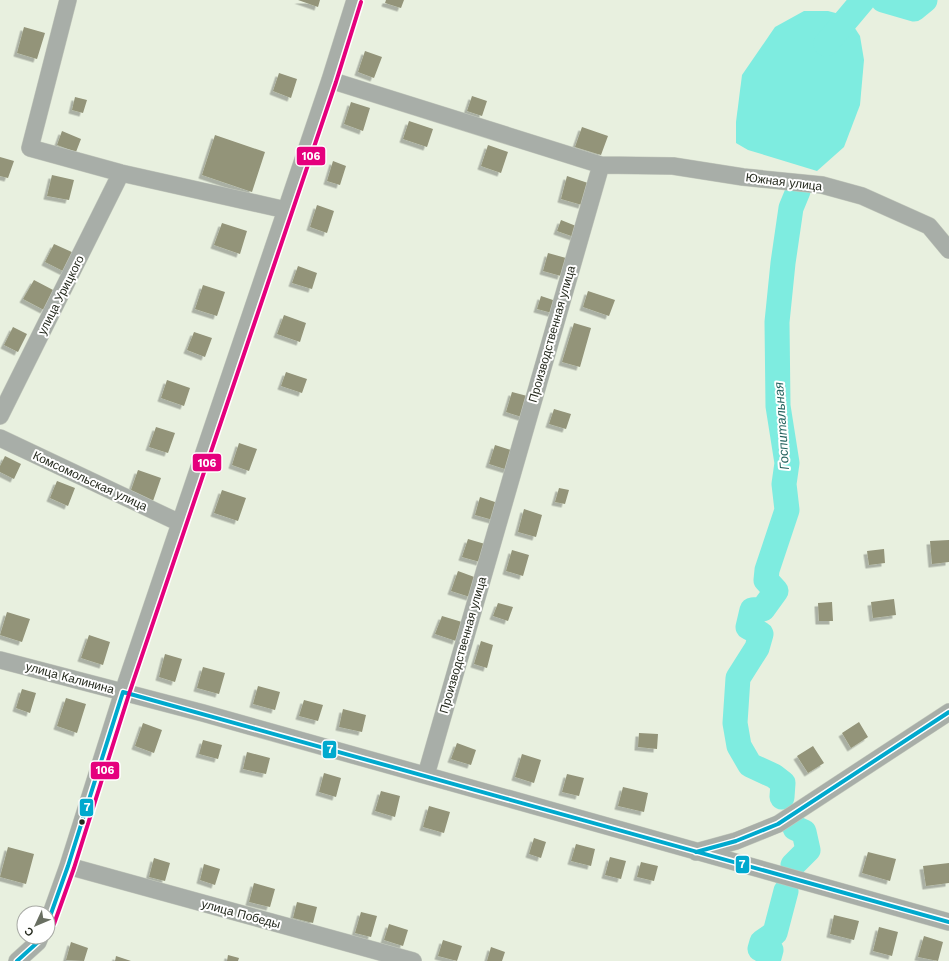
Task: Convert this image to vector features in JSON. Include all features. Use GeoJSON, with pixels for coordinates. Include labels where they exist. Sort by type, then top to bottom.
{"type":"FeatureCollection","features":[{"type":"Feature","properties":{"kind":"street"},"geometry":{"type":"LineString","coordinates":[[68,0],[30,148],[121,173],[286,210]]}},
{"type":"Feature","properties":{"kind":"street"},"geometry":{"type":"LineString","coordinates":[[54,905],[68,866],[123,692],[330,80],[355,0]]}},
{"type":"Feature","properties":{"kind":"street"},"geometry":{"type":"LineString","coordinates":[[330,80],[600,166]]}},
{"type":"Feature","properties":{"kind":"street","name":"Южная улица"},"geometry":{"type":"LineString","coordinates":[[600,166],[673,166],[743,177],[822,185],[862,196],[929,226],[949,250]]}},
{"type":"Feature","properties":{"kind":"street","name":"Производственная улица"},"geometry":{"type":"LineString","coordinates":[[426,775],[600,166]]}},
{"type":"Feature","properties":{"kind":"street","name":"улица Урицкого"},"geometry":{"type":"LineString","coordinates":[[0,416],[121,173]]}},
{"type":"Feature","properties":{"kind":"street","name":"Комсомольская улица"},"geometry":{"type":"LineString","coordinates":[[0,438],[180,523]]}},
{"type":"Feature","properties":{"kind":"street","name":"улица Калинина"},"geometry":{"type":"LineString","coordinates":[[0,660],[426,775],[949,922]]}},
{"type":"Feature","properties":{"kind":"street"},"geometry":{"type":"LineString","coordinates":[[696,852],[736,841],[778,824],[949,712]]}},
{"type":"Feature","properties":{"kind":"street","name":"улица Победы"},"geometry":{"type":"LineString","coordinates":[[68,866],[413,961]]}},
{"type":"Feature","properties":{"kind":"street"},"geometry":{"type":"LineString","coordinates":[[17,961],[35,945]]}},
{"type":"Feature","properties":{"kind":"water"},"geometry":{"type":"Polygon","coordinates":[[[804,11],[828,11],[847,16],[860,36],[864,60],[860,105],[844,147],[817,171],[748,150],[736,143],[736,122],[742,75],[775,27],[804,11]]]}},
{"type":"Feature","properties":{"kind":"building"},"geometry":{"type":"Polygon","coordinates":[[[298,0],[320,0],[318,7],[298,0]]]}},
{"type":"Feature","properties":{"kind":"building"},"geometry":{"type":"Polygon","coordinates":[[[386,0],[404,0],[401,8],[385,3],[386,0]]]}},
{"type":"Feature","properties":{"kind":"building"},"geometry":{"type":"Polygon","coordinates":[[[24,27],[45,33],[37,59],[17,53],[24,27]]]}},
{"type":"Feature","properties":{"kind":"building"},"geometry":{"type":"Polygon","coordinates":[[[365,51],[382,57],[374,78],[358,72],[365,51]]]}},
{"type":"Feature","properties":{"kind":"building"},"geometry":{"type":"Polygon","coordinates":[[[279,73],[297,79],[291,98],[273,91],[279,73]]]}},
{"type":"Feature","properties":{"kind":"building"},"geometry":{"type":"Polygon","coordinates":[[[472,96],[487,101],[482,116],[467,111],[472,96]]]}},
{"type":"Feature","properties":{"kind":"building"},"geometry":{"type":"Polygon","coordinates":[[[75,97],[87,100],[83,113],[72,110],[75,97]]]}},
{"type":"Feature","properties":{"kind":"building"},"geometry":{"type":"Polygon","coordinates":[[[351,102],[370,108],[363,131],[344,124],[351,102]]]}},
{"type":"Feature","properties":{"kind":"building"},"geometry":{"type":"Polygon","coordinates":[[[409,121],[433,129],[427,147],[403,139],[409,121]]]}},
{"type":"Feature","properties":{"kind":"building"},"geometry":{"type":"Polygon","coordinates":[[[582,127],[608,136],[601,155],[575,147],[582,127]]]}},
{"type":"Feature","properties":{"kind":"building"},"geometry":{"type":"Polygon","coordinates":[[[62,131],[81,139],[76,152],[57,145],[62,131]]]}},
{"type":"Feature","properties":{"kind":"building"},"geometry":{"type":"Polygon","coordinates":[[[215,135],[265,152],[252,192],[202,175],[215,135]]]}},
{"type":"Feature","properties":{"kind":"building"},"geometry":{"type":"Polygon","coordinates":[[[488,145],[508,152],[501,173],[481,166],[488,145]]]}},
{"type":"Feature","properties":{"kind":"building"},"geometry":{"type":"Polygon","coordinates":[[[0,157],[14,161],[8,178],[0,176],[0,157]]]}},
{"type":"Feature","properties":{"kind":"building"},"geometry":{"type":"Polygon","coordinates":[[[333,161],[346,166],[340,185],[327,181],[333,161]]]}},
{"type":"Feature","properties":{"kind":"building"},"geometry":{"type":"Polygon","coordinates":[[[52,175],[74,180],[69,200],[47,196],[52,175]]]}},
{"type":"Feature","properties":{"kind":"building"},"geometry":{"type":"Polygon","coordinates":[[[567,176],[588,183],[582,205],[561,199],[567,176]]]}},
{"type":"Feature","properties":{"kind":"building"},"geometry":{"type":"Polygon","coordinates":[[[317,205],[334,211],[327,233],[310,227],[317,205]]]}},
{"type":"Feature","properties":{"kind":"building"},"geometry":{"type":"Polygon","coordinates":[[[561,220],[581,228],[577,238],[557,231],[561,220]]]}},
{"type":"Feature","properties":{"kind":"building"},"geometry":{"type":"Polygon","coordinates":[[[222,223],[247,231],[240,254],[214,245],[222,223]]]}},
{"type":"Feature","properties":{"kind":"building"},"geometry":{"type":"Polygon","coordinates":[[[54,244],[74,253],[65,272],[45,262],[54,244]]]}},
{"type":"Feature","properties":{"kind":"building"},"geometry":{"type":"Polygon","coordinates":[[[548,253],[566,258],[561,276],[543,271],[548,253]]]}},
{"type":"Feature","properties":{"kind":"building"},"geometry":{"type":"Polygon","coordinates":[[[298,266],[317,273],[312,289],[292,283],[298,266]]]}},
{"type":"Feature","properties":{"kind":"building"},"geometry":{"type":"Polygon","coordinates":[[[34,280],[55,291],[44,310],[23,299],[34,280]]]}},
{"type":"Feature","properties":{"kind":"building"},"geometry":{"type":"Polygon","coordinates":[[[203,285],[225,292],[217,316],[195,309],[203,285]]]}},
{"type":"Feature","properties":{"kind":"building"},"geometry":{"type":"Polygon","coordinates":[[[588,291],[615,300],[609,316],[583,307],[588,291]]]}},
{"type":"Feature","properties":{"kind":"building"},"geometry":{"type":"Polygon","coordinates":[[[541,296],[556,301],[552,313],[537,309],[541,296]]]}},
{"type":"Feature","properties":{"kind":"building"},"geometry":{"type":"Polygon","coordinates":[[[284,315],[306,323],[300,342],[277,334],[284,315]]]}},
{"type":"Feature","properties":{"kind":"building"},"geometry":{"type":"Polygon","coordinates":[[[574,323],[591,328],[580,367],[562,362],[574,323]]]}},
{"type":"Feature","properties":{"kind":"building"},"geometry":{"type":"Polygon","coordinates":[[[13,327],[27,334],[18,352],[4,345],[13,327]]]}},
{"type":"Feature","properties":{"kind":"building"},"geometry":{"type":"Polygon","coordinates":[[[194,332],[212,338],[205,357],[187,350],[194,332]]]}},
{"type":"Feature","properties":{"kind":"building"},"geometry":{"type":"Polygon","coordinates":[[[286,372],[307,379],[302,393],[281,386],[286,372]]]}},
{"type":"Feature","properties":{"kind":"building"},"geometry":{"type":"Polygon","coordinates":[[[167,380],[190,388],[184,406],[161,398],[167,380]]]}},
{"type":"Feature","properties":{"kind":"building"},"geometry":{"type":"Polygon","coordinates":[[[512,392],[531,397],[525,418],[506,412],[512,392]]]}},
{"type":"Feature","properties":{"kind":"building"},"geometry":{"type":"Polygon","coordinates":[[[554,409],[571,414],[566,429],[549,424],[554,409]]]}},
{"type":"Feature","properties":{"kind":"building"},"geometry":{"type":"Polygon","coordinates":[[[156,427],[175,433],[168,453],[149,447],[156,427]]]}},
{"type":"Feature","properties":{"kind":"building"},"geometry":{"type":"Polygon","coordinates":[[[239,443],[257,449],[249,471],[232,465],[239,443]]]}},
{"type":"Feature","properties":{"kind":"building"},"geometry":{"type":"Polygon","coordinates":[[[495,445],[514,451],[508,470],[489,464],[495,445]]]}},
{"type":"Feature","properties":{"kind":"building"},"geometry":{"type":"Polygon","coordinates":[[[5,456],[21,464],[14,479],[0,472],[0,466],[5,456]]]}},
{"type":"Feature","properties":{"kind":"building"},"geometry":{"type":"Polygon","coordinates":[[[138,470],[161,478],[153,501],[130,493],[138,470]]]}},
{"type":"Feature","properties":{"kind":"building"},"geometry":{"type":"Polygon","coordinates":[[[57,481],[75,488],[68,506],[50,498],[57,481]]]}},
{"type":"Feature","properties":{"kind":"building"},"geometry":{"type":"Polygon","coordinates":[[[559,488],[569,490],[565,504],[555,502],[559,488]]]}},
{"type":"Feature","properties":{"kind":"building"},"geometry":{"type":"Polygon","coordinates":[[[222,490],[246,498],[238,521],[214,513],[222,490]]]}},
{"type":"Feature","properties":{"kind":"building"},"geometry":{"type":"Polygon","coordinates":[[[480,497],[498,503],[493,520],[475,515],[480,497]]]}},
{"type":"Feature","properties":{"kind":"building"},"geometry":{"type":"Polygon","coordinates":[[[524,509],[542,515],[536,537],[518,532],[524,509]]]}},
{"type":"Feature","properties":{"kind":"building"},"geometry":{"type":"Polygon","coordinates":[[[468,539],[485,544],[480,562],[462,557],[468,539]]]}},
{"type":"Feature","properties":{"kind":"building"},"geometry":{"type":"Polygon","coordinates":[[[949,540],[949,562],[932,564],[930,541],[949,540]]]}},
{"type":"Feature","properties":{"kind":"building"},"geometry":{"type":"Polygon","coordinates":[[[884,549],[885,563],[869,565],[867,551],[884,549]]]}},
{"type":"Feature","properties":{"kind":"building"},"geometry":{"type":"Polygon","coordinates":[[[512,550],[529,555],[523,576],[506,571],[512,550]]]}},
{"type":"Feature","properties":{"kind":"building"},"geometry":{"type":"Polygon","coordinates":[[[458,571],[477,578],[470,597],[451,591],[458,571]]]}},
{"type":"Feature","properties":{"kind":"building"},"geometry":{"type":"Polygon","coordinates":[[[894,599],[896,615],[873,618],[871,602],[894,599]]]}},
{"type":"Feature","properties":{"kind":"building"},"geometry":{"type":"Polygon","coordinates":[[[832,602],[833,621],[819,621],[818,603],[832,602]]]}},
{"type":"Feature","properties":{"kind":"building"},"geometry":{"type":"Polygon","coordinates":[[[498,603],[513,607],[508,621],[493,616],[498,603]]]}},
{"type":"Feature","properties":{"kind":"building"},"geometry":{"type":"Polygon","coordinates":[[[7,612],[30,619],[22,642],[0,635],[7,612]]]}},
{"type":"Feature","properties":{"kind":"building"},"geometry":{"type":"Polygon","coordinates":[[[442,616],[462,622],[456,641],[435,634],[442,616]]]}},
{"type":"Feature","properties":{"kind":"building"},"geometry":{"type":"Polygon","coordinates":[[[89,635],[110,642],[103,665],[81,658],[89,635]]]}},
{"type":"Feature","properties":{"kind":"building"},"geometry":{"type":"Polygon","coordinates":[[[481,641],[493,645],[487,668],[474,664],[481,641]]]}},
{"type":"Feature","properties":{"kind":"building"},"geometry":{"type":"Polygon","coordinates":[[[165,654],[182,659],[175,682],[159,677],[165,654]]]}},
{"type":"Feature","properties":{"kind":"building"},"geometry":{"type":"Polygon","coordinates":[[[203,667],[225,673],[219,694],[197,688],[203,667]]]}},
{"type":"Feature","properties":{"kind":"building"},"geometry":{"type":"Polygon","coordinates":[[[258,686],[280,692],[275,710],[253,704],[258,686]]]}},
{"type":"Feature","properties":{"kind":"building"},"geometry":{"type":"Polygon","coordinates":[[[22,689],[36,693],[30,713],[16,708],[22,689]]]}},
{"type":"Feature","properties":{"kind":"building"},"geometry":{"type":"Polygon","coordinates":[[[66,698],[86,704],[77,733],[57,726],[66,698]]]}},
{"type":"Feature","properties":{"kind":"building"},"geometry":{"type":"Polygon","coordinates":[[[304,700],[323,705],[318,721],[299,716],[304,700]]]}},
{"type":"Feature","properties":{"kind":"building"},"geometry":{"type":"Polygon","coordinates":[[[343,709],[366,715],[362,732],[339,727],[343,709]]]}},
{"type":"Feature","properties":{"kind":"building"},"geometry":{"type":"Polygon","coordinates":[[[859,722],[868,737],[851,748],[842,733],[859,722]]]}},
{"type":"Feature","properties":{"kind":"building"},"geometry":{"type":"Polygon","coordinates":[[[143,723],[162,730],[154,753],[135,746],[143,723]]]}},
{"type":"Feature","properties":{"kind":"building"},"geometry":{"type":"Polygon","coordinates":[[[639,733],[658,734],[657,749],[638,747],[639,733]]]}},
{"type":"Feature","properties":{"kind":"building"},"geometry":{"type":"Polygon","coordinates":[[[203,740],[222,745],[218,759],[199,754],[203,740]]]}},
{"type":"Feature","properties":{"kind":"building"},"geometry":{"type":"Polygon","coordinates":[[[457,743],[476,750],[471,765],[451,759],[457,743]]]}},
{"type":"Feature","properties":{"kind":"building"},"geometry":{"type":"Polygon","coordinates":[[[813,746],[824,763],[808,773],[797,756],[813,746]]]}},
{"type":"Feature","properties":{"kind":"building"},"geometry":{"type":"Polygon","coordinates":[[[247,752],[270,758],[266,774],[243,769],[247,752]]]}},
{"type":"Feature","properties":{"kind":"building"},"geometry":{"type":"Polygon","coordinates":[[[522,754],[541,760],[534,783],[515,777],[522,754]]]}},
{"type":"Feature","properties":{"kind":"building"},"geometry":{"type":"Polygon","coordinates":[[[324,773],[341,778],[336,797],[319,792],[324,773]]]}},
{"type":"Feature","properties":{"kind":"building"},"geometry":{"type":"Polygon","coordinates":[[[567,774],[584,778],[579,796],[562,792],[567,774]]]}},
{"type":"Feature","properties":{"kind":"building"},"geometry":{"type":"Polygon","coordinates":[[[623,787],[648,793],[644,812],[618,806],[623,787]]]}},
{"type":"Feature","properties":{"kind":"building"},"geometry":{"type":"Polygon","coordinates":[[[381,791],[400,796],[395,817],[375,811],[381,791]]]}},
{"type":"Feature","properties":{"kind":"building"},"geometry":{"type":"Polygon","coordinates":[[[429,806],[450,812],[444,833],[423,827],[429,806]]]}},
{"type":"Feature","properties":{"kind":"building"},"geometry":{"type":"Polygon","coordinates":[[[534,838],[546,842],[541,858],[529,854],[534,838]]]}},
{"type":"Feature","properties":{"kind":"building"},"geometry":{"type":"Polygon","coordinates":[[[576,844],[595,849],[591,866],[571,861],[576,844]]]}},
{"type":"Feature","properties":{"kind":"building"},"geometry":{"type":"Polygon","coordinates":[[[8,847],[34,854],[26,884],[0,877],[8,847]]]}},
{"type":"Feature","properties":{"kind":"building"},"geometry":{"type":"Polygon","coordinates":[[[868,852],[896,859],[890,881],[862,873],[868,852]]]}},
{"type":"Feature","properties":{"kind":"building"},"geometry":{"type":"Polygon","coordinates":[[[610,857],[626,861],[621,879],[605,875],[610,857]]]}},
{"type":"Feature","properties":{"kind":"building"},"geometry":{"type":"Polygon","coordinates":[[[154,858],[170,863],[165,881],[149,877],[154,858]]]}},
{"type":"Feature","properties":{"kind":"building"},"geometry":{"type":"Polygon","coordinates":[[[641,862],[658,866],[654,881],[637,877],[641,862]]]}},
{"type":"Feature","properties":{"kind":"building"},"geometry":{"type":"Polygon","coordinates":[[[949,863],[949,883],[926,886],[923,866],[949,863]]]}},
{"type":"Feature","properties":{"kind":"building"},"geometry":{"type":"Polygon","coordinates":[[[204,864],[220,869],[215,885],[200,880],[204,864]]]}},
{"type":"Feature","properties":{"kind":"building"},"geometry":{"type":"Polygon","coordinates":[[[254,883],[275,889],[270,907],[249,902],[254,883]]]}},
{"type":"Feature","properties":{"kind":"building"},"geometry":{"type":"Polygon","coordinates":[[[297,902],[317,907],[313,923],[293,918],[297,902]]]}},
{"type":"Feature","properties":{"kind":"building"},"geometry":{"type":"Polygon","coordinates":[[[361,912],[377,916],[371,937],[355,933],[361,912]]]}},
{"type":"Feature","properties":{"kind":"building"},"geometry":{"type":"Polygon","coordinates":[[[834,915],[859,921],[854,940],[830,934],[834,915]]]}},
{"type":"Feature","properties":{"kind":"building"},"geometry":{"type":"Polygon","coordinates":[[[389,924],[408,930],[403,946],[384,940],[389,924]]]}},
{"type":"Feature","properties":{"kind":"building"},"geometry":{"type":"Polygon","coordinates":[[[879,927],[898,932],[892,956],[873,951],[879,927]]]}},
{"type":"Feature","properties":{"kind":"building"},"geometry":{"type":"Polygon","coordinates":[[[924,936],[943,942],[938,961],[918,957],[924,936]]]}},
{"type":"Feature","properties":{"kind":"building"},"geometry":{"type":"Polygon","coordinates":[[[443,940],[462,946],[457,961],[438,956],[443,940]]]}},
{"type":"Feature","properties":{"kind":"building"},"geometry":{"type":"Polygon","coordinates":[[[71,942],[88,948],[84,961],[66,960],[71,942]]]}},
{"type":"Feature","properties":{"kind":"building"},"geometry":{"type":"Polygon","coordinates":[[[491,947],[505,952],[502,961],[487,961],[491,947]]]}},
{"type":"Feature","properties":{"kind":"building"},"geometry":{"type":"Polygon","coordinates":[[[228,955],[239,958],[238,961],[227,961],[228,955]]]}},
{"type":"Feature","properties":{"kind":"building"},"geometry":{"type":"Polygon","coordinates":[[[116,956],[131,961],[115,961],[116,956]]]}},
{"type":"Feature","properties":{"kind":"waterway","name":"Госпитальная"},"geometry":{"type":"LineString","coordinates":[[826,44],[863,0]]}},
{"type":"Feature","properties":{"kind":"waterway","name":"Госпитальная"},"geometry":{"type":"LineString","coordinates":[[883,0],[914,9],[925,0]]}},
{"type":"Feature","properties":{"kind":"waterway","name":"Госпитальная"},"geometry":{"type":"LineString","coordinates":[[782,797],[783,783],[774,776],[750,765],[739,746],[735,723],[738,678],[757,648],[761,634],[748,627],[752,610],[763,609],[776,591],[766,580],[767,570],[787,510],[784,484],[787,463],[778,406],[777,322],[783,263],[791,208],[798,191]]}},
{"type":"Feature","properties":{"kind":"waterway","name":"Госпитальная"},"geometry":{"type":"LineString","coordinates":[[793,865],[808,850],[804,832],[795,828]]}},
{"type":"Feature","properties":{"kind":"waterway","name":"Госпитальная"},"geometry":{"type":"LineString","coordinates":[[768,961],[771,950],[760,949],[762,942],[775,933],[786,891]]}},
{"type":"Feature","properties":{"kind":"transit line","name":"106"},"geometry":{"type":"LineString","coordinates":[[56,918],[74,868],[129,694],[336,82],[361,2]]}},
{"type":"Feature","properties":{"kind":"transit line","name":"7"},"geometry":{"type":"LineString","coordinates":[[123,692],[949,922]]}},
{"type":"Feature","properties":{"kind":"transit line","name":"7"},"geometry":{"type":"LineString","coordinates":[[54,905],[68,866],[123,692]]}},
{"type":"Feature","properties":{"kind":"transit line","name":"7"},"geometry":{"type":"LineString","coordinates":[[696,852],[736,841],[778,824],[949,712]]}},
{"type":"Feature","properties":{"kind":"transit line","name":"7"},"geometry":{"type":"LineString","coordinates":[[17,961],[35,945]]}}]}
